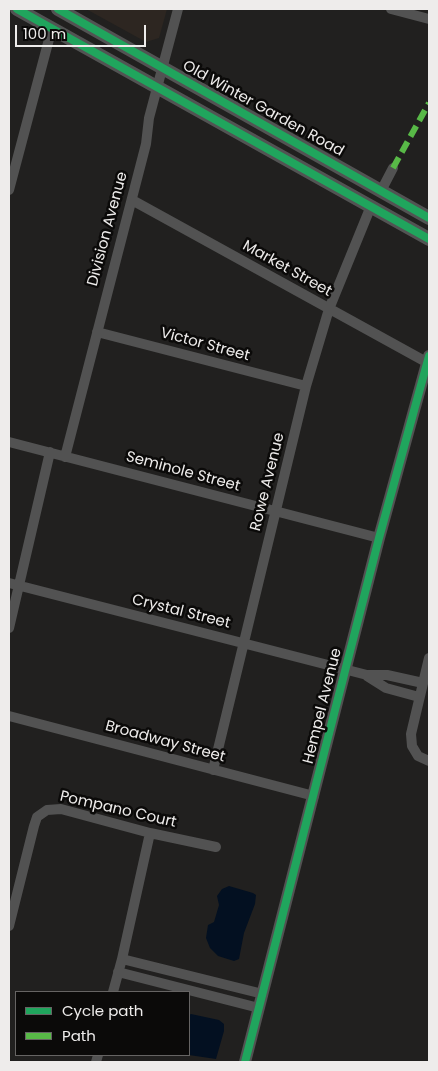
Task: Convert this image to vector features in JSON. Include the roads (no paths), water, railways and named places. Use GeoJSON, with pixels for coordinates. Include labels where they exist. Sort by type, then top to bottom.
{"type":"FeatureCollection","features":[{"type":"Feature","properties":{"kind":"main road"},"geometry":{"type":"LineString","coordinates":[[17,9],[429,239]]}},
{"type":"Feature","properties":{"kind":"main road","name":"Old Winter Garden Road"},"geometry":{"type":"LineString","coordinates":[[58,9],[429,218]]}},
{"type":"Feature","properties":{"kind":"street","name":"Division Avenue"},"geometry":{"type":"LineString","coordinates":[[65,456],[132,200],[146,144],[149,118],[178,9]]}},
{"type":"Feature","properties":{"kind":"street"},"geometry":{"type":"LineString","coordinates":[[391,9],[429,19]]}},
{"type":"Feature","properties":{"kind":"street"},"geometry":{"type":"LineString","coordinates":[[9,190],[52,28]]}},
{"type":"Feature","properties":{"kind":"street"},"geometry":{"type":"LineString","coordinates":[[381,191],[394,168]]}},
{"type":"Feature","properties":{"kind":"street","name":"Market Street"},"geometry":{"type":"LineString","coordinates":[[132,200],[329,309],[428,360]]}},
{"type":"Feature","properties":{"kind":"street","name":"Rowe Avenue"},"geometry":{"type":"LineString","coordinates":[[213,770],[306,386],[329,309],[371,206]]}},
{"type":"Feature","properties":{"kind":"street","name":"Victor Street"},"geometry":{"type":"LineString","coordinates":[[96,332],[306,386]]}},
{"type":"Feature","properties":{"kind":"street","name":"Hempel Avenue"},"geometry":{"type":"LineString","coordinates":[[245,1062],[378,538],[428,360]]}},
{"type":"Feature","properties":{"kind":"street","name":"Seminole Street"},"geometry":{"type":"LineString","coordinates":[[9,442],[378,538]]}},
{"type":"Feature","properties":{"kind":"street"},"geometry":{"type":"LineString","coordinates":[[9,628],[50,452]]}},
{"type":"Feature","properties":{"kind":"street","name":"Crystal Street"},"geometry":{"type":"LineString","coordinates":[[9,583],[367,676]]}},
{"type":"Feature","properties":{"kind":"street"},"geometry":{"type":"LineString","coordinates":[[429,658],[411,734],[412,746],[418,756],[429,761]]}},
{"type":"Feature","properties":{"kind":"street"},"geometry":{"type":"LineString","coordinates":[[367,676],[387,675],[423,683]]}},
{"type":"Feature","properties":{"kind":"street"},"geometry":{"type":"LineString","coordinates":[[367,676],[386,688],[419,697]]}},
{"type":"Feature","properties":{"kind":"street","name":"Broadway Street"},"geometry":{"type":"LineString","coordinates":[[9,716],[314,796]]}},
{"type":"Feature","properties":{"kind":"street","name":"Pompano Court"},"geometry":{"type":"LineString","coordinates":[[9,926],[34,826],[37,817],[47,810],[61,809],[150,833],[216,847]]}},
{"type":"Feature","properties":{"kind":"street"},"geometry":{"type":"LineString","coordinates":[[113,991],[150,833]]}},
{"type":"Feature","properties":{"kind":"street"},"geometry":{"type":"LineString","coordinates":[[122,959],[263,994]]}},
{"type":"Feature","properties":{"kind":"street"},"geometry":{"type":"LineString","coordinates":[[118,972],[259,1008]]}},
{"type":"Feature","properties":{"kind":"water"},"geometry":{"type":"Polygon","coordinates":[[[229,886],[256,895],[255,904],[244,933],[239,959],[234,961],[218,956],[210,948],[206,938],[208,925],[214,922],[219,905],[217,896],[222,889],[229,886]]]}},
{"type":"Feature","properties":{"kind":"water"},"geometry":{"type":"Polygon","coordinates":[[[190,1014],[219,1020],[224,1024],[224,1031],[216,1059],[190,1055],[190,1014]]]}}]}
